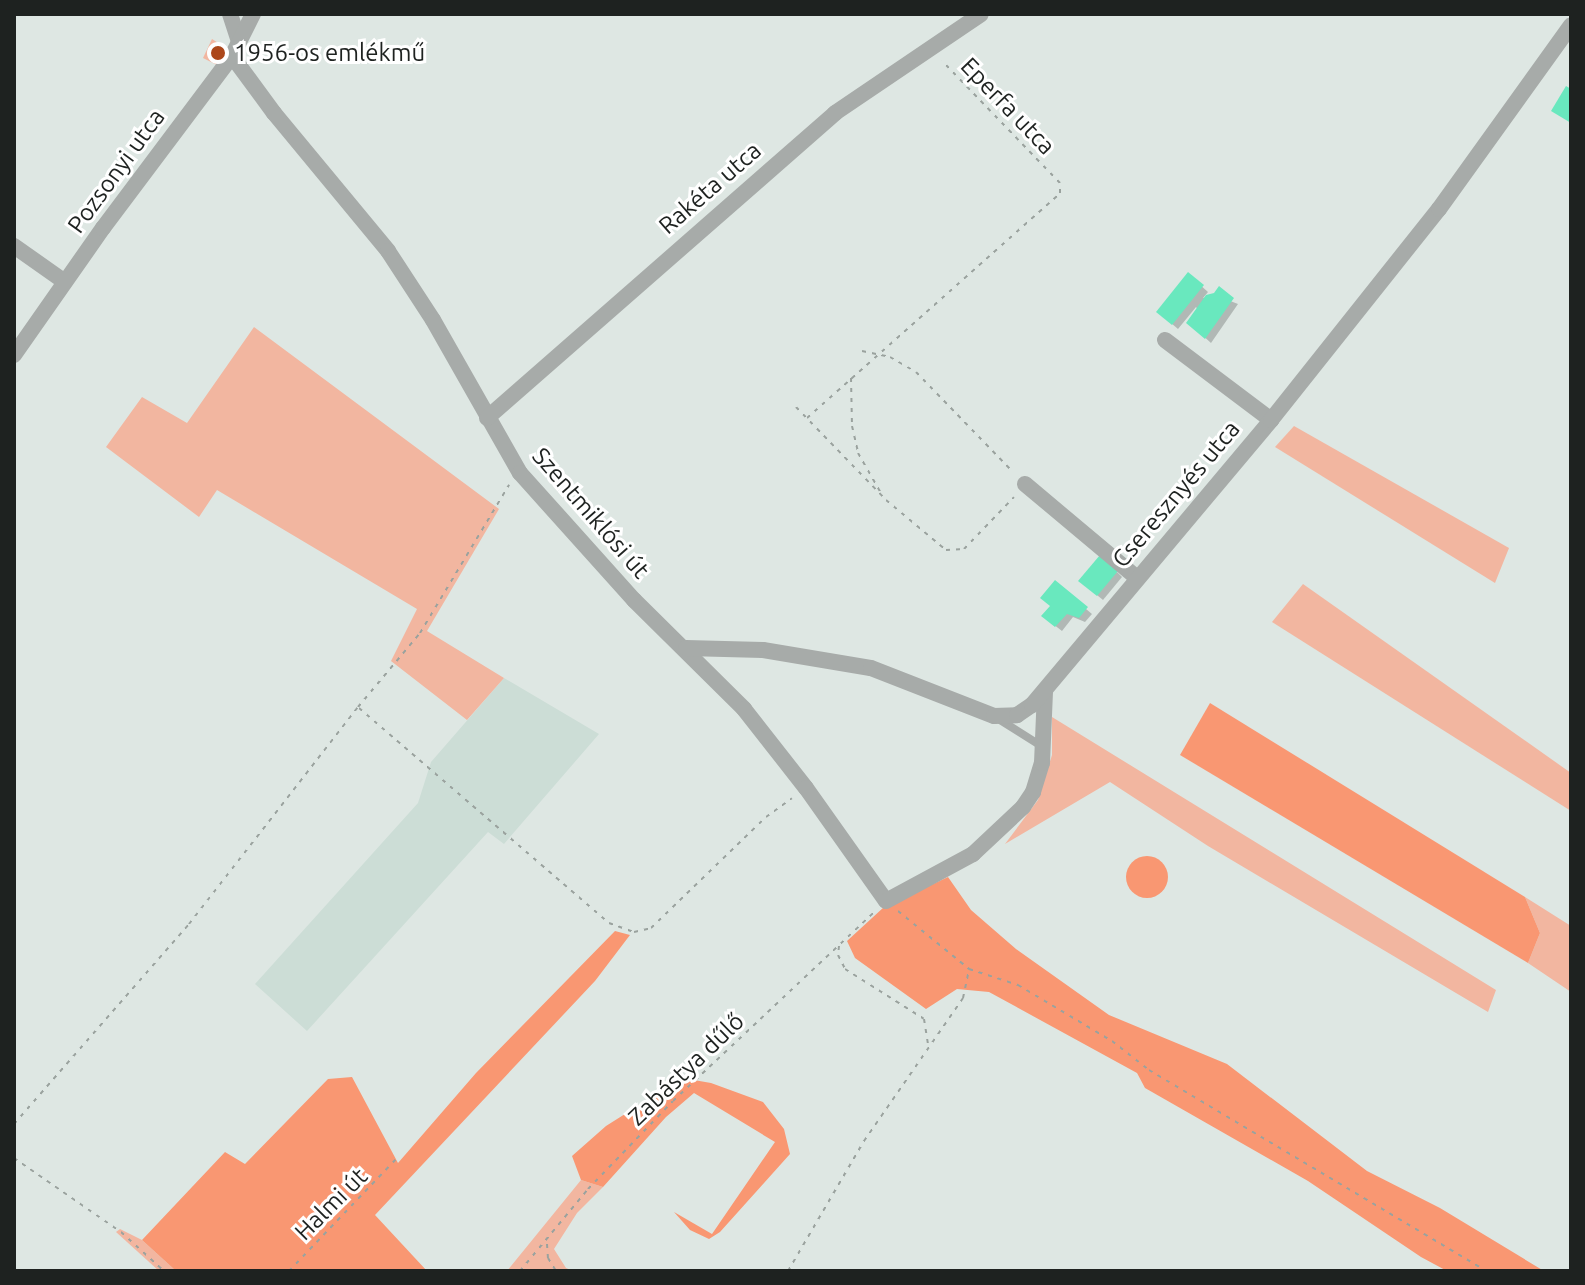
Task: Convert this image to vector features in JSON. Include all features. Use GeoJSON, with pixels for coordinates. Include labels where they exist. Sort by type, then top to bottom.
{"type":"FeatureCollection","features":[{"type":"Feature","properties":{"kind":"street","name":"Szentmiklósi út"},"geometry":{"type":"LineString","coordinates":[[230,14],[236,48],[274,113],[388,251],[433,320],[520,473],[634,600],[686,648],[744,709],[806,788],[886,901]]}},
{"type":"Feature","properties":{"kind":"street","name":"Pozsonyi utca"},"geometry":{"type":"LineString","coordinates":[[14,355],[236,48],[253,14]]}},
{"type":"Feature","properties":{"kind":"street","name":"Rakéta utca"},"geometry":{"type":"LineString","coordinates":[[487,418],[835,113],[981,14]]}},
{"type":"Feature","properties":{"kind":"street","name":"Cseresznyés utca"},"geometry":{"type":"LineString","coordinates":[[994,716],[1017,715],[1032,705],[1136,577],[1271,420],[1439,209],[1571,25]]}},
{"type":"Feature","properties":{"kind":"street"},"geometry":{"type":"LineString","coordinates":[[14,246],[65,282]]}},
{"type":"Feature","properties":{"kind":"street"},"geometry":{"type":"LineString","coordinates":[[1165,340],[1271,420]]}},
{"type":"Feature","properties":{"kind":"street"},"geometry":{"type":"LineString","coordinates":[[1025,484],[1136,577]]}},
{"type":"Feature","properties":{"kind":"street"},"geometry":{"type":"LineString","coordinates":[[686,648],[763,650],[871,668],[994,716]]}},
{"type":"Feature","properties":{"kind":"street"},"geometry":{"type":"LineString","coordinates":[[886,901],[962,861],[1000,831],[1033,792],[1043,747],[1045,690]]}},
{"type":"Feature","properties":{"kind":"lane"},"geometry":{"type":"LineString","coordinates":[[994,716],[1043,747]]}},
{"type":"Feature","properties":{"kind":"path","name":"Eperfa utca"},"geometry":{"type":"LineString","coordinates":[[875,356],[1054,199],[1061,189],[929,48]]}},
{"type":"Feature","properties":{"kind":"path"},"geometry":{"type":"LineString","coordinates":[[796,407],[886,500],[946,550],[958,551],[970,544],[1025,484],[916,372],[890,357],[862,351]]}},
{"type":"Feature","properties":{"kind":"path"},"geometry":{"type":"LineString","coordinates":[[807,418],[875,356]]}},
{"type":"Feature","properties":{"kind":"path"},"geometry":{"type":"LineString","coordinates":[[851,378],[852,426],[858,453],[886,500]]}},
{"type":"Feature","properties":{"kind":"path"},"geometry":{"type":"LineString","coordinates":[[14,1124],[189,924],[358,707],[420,633],[512,480],[520,473]]}},
{"type":"Feature","properties":{"kind":"path"},"geometry":{"type":"LineString","coordinates":[[358,707],[609,923],[634,932],[651,928],[766,817],[806,788]]}},
{"type":"Feature","properties":{"kind":"path"},"geometry":{"type":"LineString","coordinates":[[886,901],[969,969],[1018,985],[1112,1041],[1149,1070],[1271,1139],[1486,1271]]}},
{"type":"Feature","properties":{"kind":"path","name":"Zabástya dűlő"},"geometry":{"type":"LineString","coordinates":[[520,1271],[588,1189],[673,1101],[886,901]]}},
{"type":"Feature","properties":{"kind":"path"},"geometry":{"type":"LineString","coordinates":[[839,945],[838,955],[845,969],[924,1019],[929,1048]]}},
{"type":"Feature","properties":{"kind":"path"},"geometry":{"type":"LineString","coordinates":[[788,1271],[864,1141],[963,998],[969,969]]}},
{"type":"Feature","properties":{"kind":"path"},"geometry":{"type":"LineString","coordinates":[[14,1158],[121,1232],[164,1271]]}},
{"type":"Feature","properties":{"kind":"path","name":"Halmi út"},"geometry":{"type":"LineString","coordinates":[[289,1271],[396,1159]]}},
{"type":"Feature","properties":{"kind":"path"},"geometry":{"type":"LineString","coordinates":[[548,1240],[548,1258],[556,1271]]}},
{"type":"Feature","properties":{"kind":"shaded area"},"geometry":{"type":"Polygon","coordinates":[[[212,39],[226,48],[217,65],[203,58],[212,39]]]}},
{"type":"Feature","properties":{"kind":"shaded area"},"geometry":{"type":"Polygon","coordinates":[[[254,327],[499,509],[427,631],[504,678],[467,720],[391,661],[417,609],[217,490],[199,517],[106,447],[142,397],[187,423],[254,327]]]}},
{"type":"Feature","properties":{"kind":"shaded area"},"geometry":{"type":"Polygon","coordinates":[[[1294,426],[1509,548],[1495,583],[1275,447],[1294,426]]]}},
{"type":"Feature","properties":{"kind":"shaded area"},"geometry":{"type":"Polygon","coordinates":[[[1303,584],[1571,773],[1571,811],[1272,622],[1303,584]]]}},
{"type":"Feature","properties":{"kind":"shaded area"},"geometry":{"type":"Polygon","coordinates":[[[504,678],[599,734],[504,844],[488,832],[307,1031],[255,984],[418,803],[431,762],[504,678]]]}},
{"type":"Feature","properties":{"kind":"shaded area"},"geometry":{"type":"Polygon","coordinates":[[[1210,703],[1525,897],[1540,933],[1528,963],[1180,755],[1210,703]]]}},
{"type":"Feature","properties":{"kind":"shaded area"},"geometry":{"type":"Polygon","coordinates":[[[1052,717],[1496,990],[1488,1012],[1208,846],[1110,782],[1005,844],[1038,800],[1052,755],[1052,717]]]}},
{"type":"Feature","properties":{"kind":"shaded area"},"geometry":{"type":"Polygon","coordinates":[[[1147,856],[1162,862],[1168,877],[1162,892],[1147,898],[1132,892],[1126,877],[1132,862],[1147,856]]]}},
{"type":"Feature","properties":{"kind":"shaded area"},"geometry":{"type":"Polygon","coordinates":[[[948,877],[971,910],[1016,949],[1109,1015],[1227,1064],[1367,1171],[1440,1208],[1544,1271],[1447,1271],[1308,1181],[1145,1088],[1137,1073],[989,992],[957,989],[926,1009],[855,958],[847,941],[884,907],[948,877]]]}},
{"type":"Feature","properties":{"kind":"shaded area"},"geometry":{"type":"Polygon","coordinates":[[[1525,897],[1571,926],[1571,992],[1528,963],[1540,933],[1525,897]]]}},
{"type":"Feature","properties":{"kind":"shaded area"},"geometry":{"type":"Polygon","coordinates":[[[615,931],[630,935],[595,981],[375,1215],[427,1271],[176,1271],[142,1240],[225,1152],[245,1164],[328,1079],[352,1077],[398,1163],[476,1073],[615,931]]]}},
{"type":"Feature","properties":{"kind":"shaded area"},"geometry":{"type":"Polygon","coordinates":[[[682,1078],[711,1083],[763,1102],[784,1129],[790,1154],[720,1232],[709,1239],[690,1230],[674,1212],[712,1234],[775,1142],[694,1093],[666,1117],[603,1187],[581,1180],[572,1156],[606,1126],[682,1078]]]}},
{"type":"Feature","properties":{"kind":"shaded area"},"geometry":{"type":"Polygon","coordinates":[[[581,1180],[603,1187],[577,1213],[554,1249],[566,1268],[573,1271],[507,1271],[581,1180]]]}},
{"type":"Feature","properties":{"kind":"shaded area"},"geometry":{"type":"Polygon","coordinates":[[[120,1229],[142,1240],[176,1271],[159,1271],[116,1232],[120,1229]]]}},
{"type":"Feature","properties":{"kind":"building"},"geometry":{"type":"Polygon","coordinates":[[[1566,86],[1571,89],[1571,123],[1551,111],[1566,86]]]}},
{"type":"Feature","properties":{"kind":"building"},"geometry":{"type":"Polygon","coordinates":[[[1188,272],[1204,285],[1172,325],[1156,312],[1188,272]]]}},
{"type":"Feature","properties":{"kind":"building"},"geometry":{"type":"Polygon","coordinates":[[[1219,286],[1234,298],[1205,339],[1186,323],[1206,295],[1214,293],[1219,286]]]}},
{"type":"Feature","properties":{"kind":"building"},"geometry":{"type":"Polygon","coordinates":[[[1100,555],[1118,571],[1097,596],[1078,581],[1100,555]]]}},
{"type":"Feature","properties":{"kind":"building"},"geometry":{"type":"Polygon","coordinates":[[[1055,580],[1088,607],[1079,618],[1067,614],[1055,627],[1041,616],[1050,606],[1040,598],[1055,580]]]}},
{"type":"Feature","properties":{"kind":"place","name":"1956-os emlékmű"},"geometry":{"type":"Point","coordinates":[218,53]}}]}
